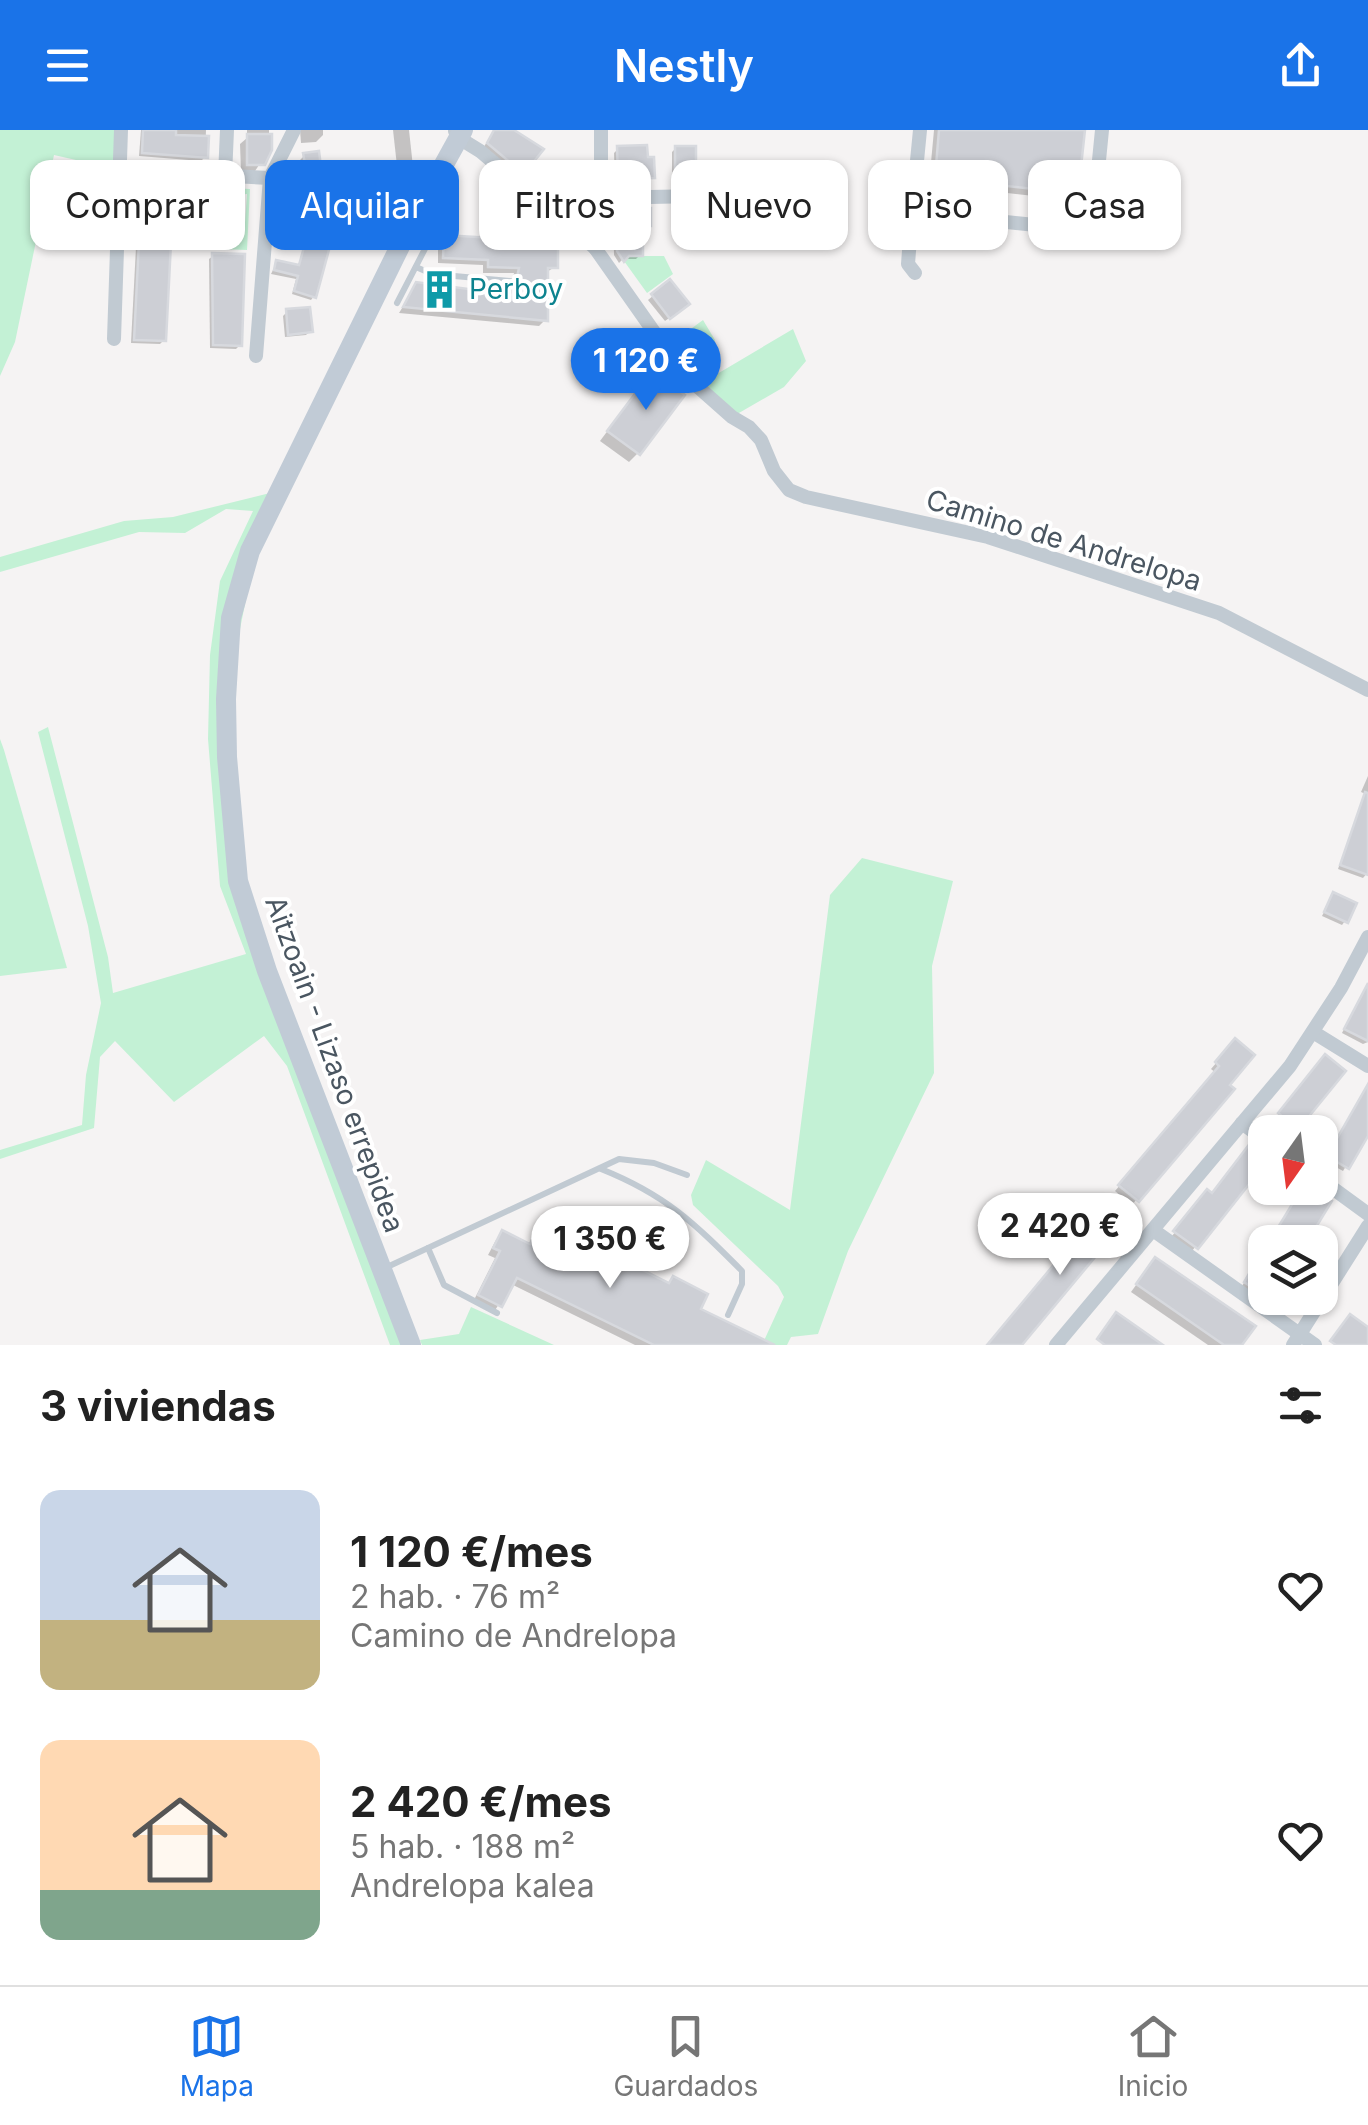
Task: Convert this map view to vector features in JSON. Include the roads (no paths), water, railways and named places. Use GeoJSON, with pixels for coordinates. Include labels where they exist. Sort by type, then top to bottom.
{"type":"FeatureCollection","features":[{"type":"Feature","properties":{"kind":"street"},"geometry":{"type":"LineString","coordinates":[[120,160],[121,130]]}},
{"type":"Feature","properties":{"kind":"street"},"geometry":{"type":"LineString","coordinates":[[225,160],[226,130]]}},
{"type":"Feature","properties":{"kind":"street"},"geometry":{"type":"LineString","coordinates":[[279,160],[294,130]]}},
{"type":"Feature","properties":{"kind":"street"},"geometry":{"type":"LineString","coordinates":[[601,130],[601,160]]}},
{"type":"Feature","properties":{"kind":"street"},"geometry":{"type":"LineString","coordinates":[[917,160],[920,130]]}},
{"type":"Feature","properties":{"kind":"street"},"geometry":{"type":"LineString","coordinates":[[1008,222],[1092,230],[1102,130]]}},
{"type":"Feature","properties":{"kind":"street","name":"Aitzoain - Lizaso errepidea"},"geometry":{"type":"LineString","coordinates":[[445,160],[459,133]]}},
{"type":"Feature","properties":{"kind":"street","name":"Camino de Andrelopa"},"geometry":{"type":"LineString","coordinates":[[459,133],[491,160]]}},
{"type":"Feature","properties":{"kind":"street"},"geometry":{"type":"LineString","coordinates":[[256,356],[265,242]]}},
{"type":"Feature","properties":{"kind":"street"},"geometry":{"type":"LineString","coordinates":[[114,339],[117,250]]}},
{"type":"Feature","properties":{"kind":"street","name":"Aitzoain - Lizaso errepidea"},"geometry":{"type":"LineString","coordinates":[[399,250],[250,551],[231,618],[226,757],[238,881],[411,1345]]}},
{"type":"Feature","properties":{"kind":"street","name":"Camino de Andrelopa"},"geometry":{"type":"LineString","coordinates":[[596,250],[706,396],[761,440],[774,472],[789,490],[988,537],[1219,613],[1368,690]]}},
{"type":"Feature","properties":{"kind":"street"},"geometry":{"type":"LineString","coordinates":[[908,250],[908,264],[914,273]]}},
{"type":"Feature","properties":{"kind":"street"},"geometry":{"type":"LineString","coordinates":[[1065,1342],[1290,1066],[1368,937]]}},
{"type":"Feature","properties":{"kind":"street"},"geometry":{"type":"LineString","coordinates":[[1313,1032],[1368,1066]]}},
{"type":"Feature","properties":{"kind":"street"},"geometry":{"type":"LineString","coordinates":[[1242,1123],[1248,1127]]}},
{"type":"Feature","properties":{"kind":"street"},"geometry":{"type":"LineString","coordinates":[[1338,1192],[1368,1214]]}},
{"type":"Feature","properties":{"kind":"street"},"geometry":{"type":"LineString","coordinates":[[1297,1340],[1368,1226]]}},
{"type":"Feature","properties":{"kind":"street"},"geometry":{"type":"LineString","coordinates":[[1153,1230],[1297,1340],[1315,1345]]}},
{"type":"Feature","properties":{"kind":"lane"},"geometry":{"type":"LineString","coordinates":[[397,303],[424,250]]}},
{"type":"Feature","properties":{"kind":"lane"},"geometry":{"type":"LineString","coordinates":[[416,267],[432,274],[510,281]]}},
{"type":"Feature","properties":{"kind":"lane"},"geometry":{"type":"LineString","coordinates":[[382,1270],[618,1159],[654,1163],[687,1175]]}},
{"type":"Feature","properties":{"kind":"lane"},"geometry":{"type":"LineString","coordinates":[[599,1168],[634,1182],[674,1206],[742,1271],[742,1284],[728,1315]]}},
{"type":"Feature","properties":{"kind":"lane"},"geometry":{"type":"LineString","coordinates":[[428,1248],[444,1284],[496,1313]]}},
{"type":"Feature","properties":{"kind":"place","name":"Perboy"},"geometry":{"type":"Point","coordinates":[439,289]}}]}
